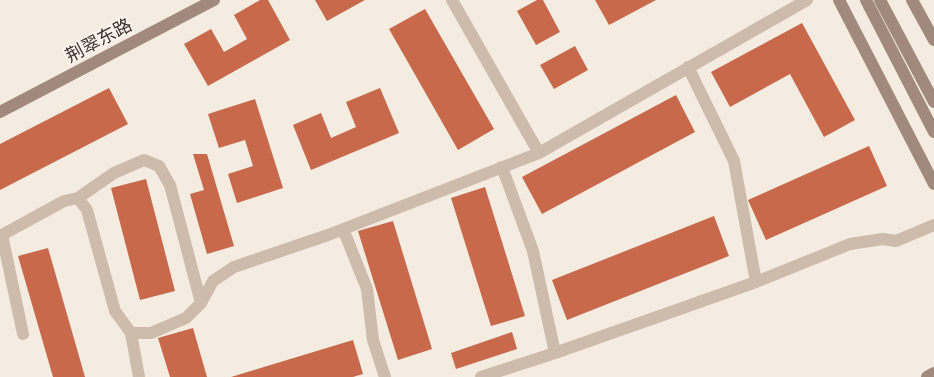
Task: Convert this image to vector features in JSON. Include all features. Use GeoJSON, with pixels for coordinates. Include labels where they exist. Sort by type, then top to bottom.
{"type":"FeatureCollection","features":[{"type":"Feature","properties":{"kind":"street","name":"荆翠东路"},"geometry":{"type":"LineString","coordinates":[[0,112],[214,0]]}},
{"type":"Feature","properties":{"kind":"street"},"geometry":{"type":"LineString","coordinates":[[452,0],[539,153]]}},
{"type":"Feature","properties":{"kind":"street"},"geometry":{"type":"LineString","coordinates":[[131,333],[151,333],[186,318],[201,303],[213,281],[234,267],[343,229],[539,153],[807,0]]}},
{"type":"Feature","properties":{"kind":"street"},"geometry":{"type":"LineString","coordinates":[[839,0],[934,184]]}},
{"type":"Feature","properties":{"kind":"street"},"geometry":{"type":"LineString","coordinates":[[866,0],[916,83],[934,102]]}},
{"type":"Feature","properties":{"kind":"street"},"geometry":{"type":"LineString","coordinates":[[880,0],[916,83],[934,132]]}},
{"type":"Feature","properties":{"kind":"street"},"geometry":{"type":"LineString","coordinates":[[912,0],[934,40]]}},
{"type":"Feature","properties":{"kind":"street"},"geometry":{"type":"LineString","coordinates":[[688,67],[734,161],[756,282]]}},
{"type":"Feature","properties":{"kind":"street"},"geometry":{"type":"LineString","coordinates":[[23,334],[1,235],[64,201],[78,198],[114,173],[144,160],[159,166],[170,185],[201,303]]}},
{"type":"Feature","properties":{"kind":"street"},"geometry":{"type":"LineString","coordinates":[[502,167],[533,251],[555,354]]}},
{"type":"Feature","properties":{"kind":"street"},"geometry":{"type":"LineString","coordinates":[[78,198],[87,210],[115,311],[131,333],[139,377]]}},
{"type":"Feature","properties":{"kind":"street"},"geometry":{"type":"LineString","coordinates":[[481,377],[555,354],[756,282],[850,244],[883,239],[896,241],[934,225]]}},
{"type":"Feature","properties":{"kind":"street"},"geometry":{"type":"LineString","coordinates":[[343,229],[368,289],[372,340],[385,377]]}},
{"type":"Feature","properties":{"kind":"street"},"geometry":{"type":"LineString","coordinates":[[926,377],[934,373]]}},
{"type":"Feature","properties":{"kind":"building"},"geometry":{"type":"Polygon","coordinates":[[[260,0],[268,0],[290,40],[208,86],[184,44],[211,29],[224,52],[247,39],[234,15],[260,0]]]}},
{"type":"Feature","properties":{"kind":"building"},"geometry":{"type":"Polygon","coordinates":[[[315,0],[365,0],[327,21],[315,0]]]}},
{"type":"Feature","properties":{"kind":"building"},"geometry":{"type":"Polygon","coordinates":[[[537,0],[543,0],[560,32],[536,45],[517,11],[537,0]]]}},
{"type":"Feature","properties":{"kind":"building"},"geometry":{"type":"Polygon","coordinates":[[[595,0],[656,0],[609,25],[595,0]]]}},
{"type":"Feature","properties":{"kind":"building"},"geometry":{"type":"Polygon","coordinates":[[[425,9],[494,129],[458,150],[389,29],[425,9]]]}},
{"type":"Feature","properties":{"kind":"building"},"geometry":{"type":"Polygon","coordinates":[[[802,23],[855,120],[824,137],[790,74],[730,107],[711,72],[802,23]]]}},
{"type":"Feature","properties":{"kind":"building"},"geometry":{"type":"Polygon","coordinates":[[[575,46],[588,70],[554,89],[540,65],[575,46]]]}},
{"type":"Feature","properties":{"kind":"building"},"geometry":{"type":"Polygon","coordinates":[[[109,88],[128,124],[0,190],[0,144],[109,88]]]}},
{"type":"Feature","properties":{"kind":"building"},"geometry":{"type":"Polygon","coordinates":[[[380,88],[399,133],[311,170],[293,125],[321,113],[331,138],[356,127],[346,102],[380,88]]]}},
{"type":"Feature","properties":{"kind":"building"},"geometry":{"type":"Polygon","coordinates":[[[676,95],[695,132],[542,214],[522,177],[676,95]]]}},
{"type":"Feature","properties":{"kind":"building"},"geometry":{"type":"Polygon","coordinates":[[[255,99],[283,188],[237,203],[228,174],[253,166],[245,140],[219,148],[208,114],[255,99]]]}},
{"type":"Feature","properties":{"kind":"building"},"geometry":{"type":"Polygon","coordinates":[[[869,146],[887,186],[766,240],[748,200],[869,146]]]}},
{"type":"Feature","properties":{"kind":"building"},"geometry":{"type":"Polygon","coordinates":[[[193,154],[207,154],[234,246],[207,254],[190,194],[204,190],[193,154]]]}},
{"type":"Feature","properties":{"kind":"building"},"geometry":{"type":"Polygon","coordinates":[[[146,179],[175,291],[140,300],[111,188],[146,179]]]}},
{"type":"Feature","properties":{"kind":"building"},"geometry":{"type":"Polygon","coordinates":[[[485,187],[525,316],[491,326],[451,198],[485,187]]]}},
{"type":"Feature","properties":{"kind":"building"},"geometry":{"type":"Polygon","coordinates":[[[714,216],[729,256],[567,320],[552,280],[714,216]]]}},
{"type":"Feature","properties":{"kind":"building"},"geometry":{"type":"Polygon","coordinates":[[[393,221],[432,349],[398,360],[358,231],[393,221]]]}},
{"type":"Feature","properties":{"kind":"building"},"geometry":{"type":"Polygon","coordinates":[[[48,248],[85,377],[53,377],[18,256],[48,248]]]}},
{"type":"Feature","properties":{"kind":"building"},"geometry":{"type":"Polygon","coordinates":[[[193,328],[207,377],[170,377],[158,338],[193,328]]]}},
{"type":"Feature","properties":{"kind":"building"},"geometry":{"type":"Polygon","coordinates":[[[512,332],[517,349],[456,369],[451,353],[512,332]]]}},
{"type":"Feature","properties":{"kind":"building"},"geometry":{"type":"Polygon","coordinates":[[[353,340],[363,374],[353,377],[231,377],[353,340]]]}}]}
